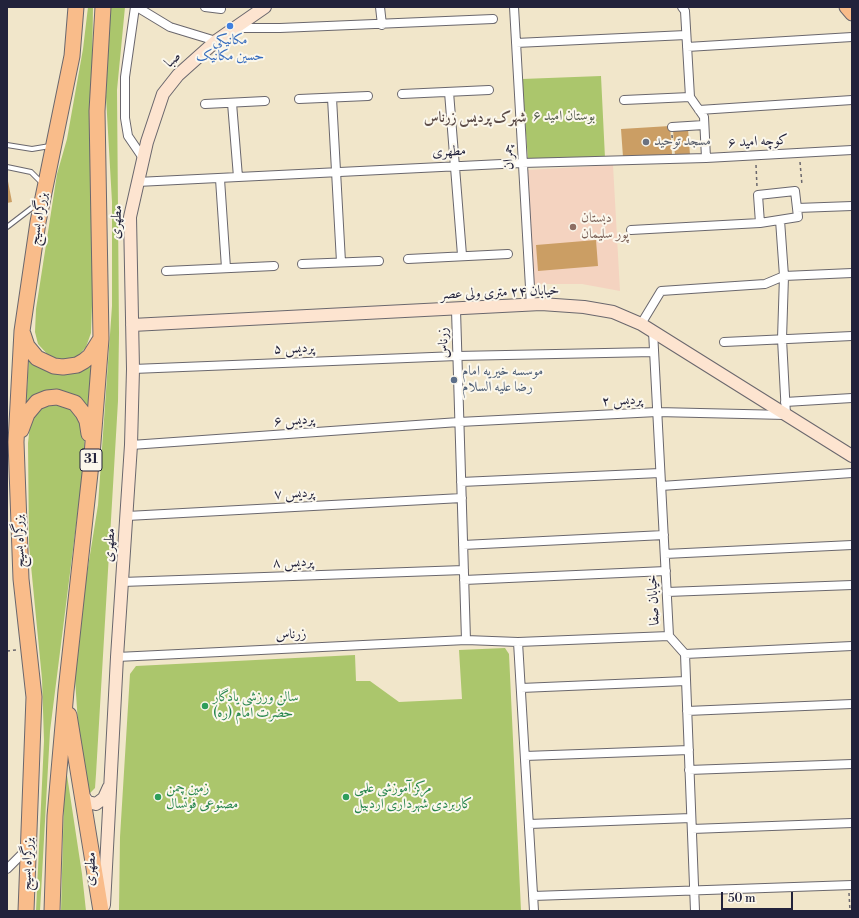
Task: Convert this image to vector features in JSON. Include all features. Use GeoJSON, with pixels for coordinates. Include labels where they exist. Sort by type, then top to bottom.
{"type":"FeatureCollection","features":[{"type":"Feature","properties":{"kind":"highway","name":"بزرگراه بسیج"},"geometry":{"type":"LineString","coordinates":[[26,911],[34,697],[22,579],[16,442],[22,331],[44,193],[72,56],[76,7]]}},
{"type":"Feature","properties":{"kind":"highway","name":"بزرگراه بسیج"},"geometry":{"type":"LineString","coordinates":[[52,911],[55,816],[66,692],[92,455],[101,338],[97,111],[103,7]]}},
{"type":"Feature","properties":{"kind":"highway"},"geometry":{"type":"LineString","coordinates":[[22,331],[27,346],[37,358],[59,366],[70,367],[84,361],[90,356],[101,338]]}},
{"type":"Feature","properties":{"kind":"highway"},"geometry":{"type":"LineString","coordinates":[[16,442],[23,422],[33,406],[47,398],[57,396],[75,403],[83,412],[87,421],[92,455]]}},
{"type":"Feature","properties":{"kind":"highway"},"geometry":{"type":"LineString","coordinates":[[66,692],[101,911]]}},
{"type":"Feature","properties":{"kind":"main road"},"geometry":{"type":"LineString","coordinates":[[846,7],[852,14]]}},
{"type":"Feature","properties":{"kind":"street"},"geometry":{"type":"LineString","coordinates":[[143,158],[128,136],[125,118],[124,77],[136,7],[170,27],[216,41]]}},
{"type":"Feature","properties":{"kind":"street"},"geometry":{"type":"LineString","coordinates":[[205,7],[221,9]]}},
{"type":"Feature","properties":{"kind":"street","name":"صبا"},"geometry":{"type":"LineString","coordinates":[[163,94],[178,75],[216,41],[265,7]]}},
{"type":"Feature","properties":{"kind":"street"},"geometry":{"type":"LineString","coordinates":[[380,7],[382,25]]}},
{"type":"Feature","properties":{"kind":"street","name":"چمران"},"geometry":{"type":"LineString","coordinates":[[514,7],[531,305]]}},
{"type":"Feature","properties":{"kind":"street"},"geometry":{"type":"LineString","coordinates":[[682,7],[685,11],[690,97],[704,117],[706,158]]}},
{"type":"Feature","properties":{"kind":"street"},"geometry":{"type":"LineString","coordinates":[[235,28],[382,25],[493,19]]}},
{"type":"Feature","properties":{"kind":"street"},"geometry":{"type":"LineString","coordinates":[[516,43],[686,35]]}},
{"type":"Feature","properties":{"kind":"street"},"geometry":{"type":"LineString","coordinates":[[687,47],[852,37]]}},
{"type":"Feature","properties":{"kind":"street"},"geometry":{"type":"LineString","coordinates":[[402,94],[489,90]]}},
{"type":"Feature","properties":{"kind":"street"},"geometry":{"type":"LineString","coordinates":[[449,92],[462,255]]}},
{"type":"Feature","properties":{"kind":"street","name":"مطهری"},"geometry":{"type":"LineString","coordinates":[[104,911],[116,657],[131,445],[133,368],[130,217],[152,122],[163,94]]}},
{"type":"Feature","properties":{"kind":"street"},"geometry":{"type":"LineString","coordinates":[[300,99],[368,96]]}},
{"type":"Feature","properties":{"kind":"street"},"geometry":{"type":"LineString","coordinates":[[624,100],[690,97]]}},
{"type":"Feature","properties":{"kind":"street"},"geometry":{"type":"LineString","coordinates":[[332,98],[341,262]]}},
{"type":"Feature","properties":{"kind":"street"},"geometry":{"type":"LineString","coordinates":[[699,110],[852,100]]}},
{"type":"Feature","properties":{"kind":"street"},"geometry":{"type":"LineString","coordinates":[[205,104],[266,101]]}},
{"type":"Feature","properties":{"kind":"street"},"geometry":{"type":"LineString","coordinates":[[232,103],[238,177]]}},
{"type":"Feature","properties":{"kind":"street"},"geometry":{"type":"LineString","coordinates":[[672,127],[704,125]]}},
{"type":"Feature","properties":{"kind":"street","name":"کوچه امید ۶"},"geometry":{"type":"LineString","coordinates":[[522,163],[706,158],[852,150]]}},
{"type":"Feature","properties":{"kind":"street","name":"مطهری"},"geometry":{"type":"LineString","coordinates":[[137,182],[522,163]]}},
{"type":"Feature","properties":{"kind":"street"},"geometry":{"type":"LineString","coordinates":[[220,179],[226,268]]}},
{"type":"Feature","properties":{"kind":"street"},"geometry":{"type":"LineString","coordinates":[[631,230],[760,223],[798,217],[795,192],[758,195],[760,223]]}},
{"type":"Feature","properties":{"kind":"street"},"geometry":{"type":"LineString","coordinates":[[798,208],[852,206]]}},
{"type":"Feature","properties":{"kind":"street"},"geometry":{"type":"LineString","coordinates":[[780,220],[784,276],[782,339],[786,415]]}},
{"type":"Feature","properties":{"kind":"street"},"geometry":{"type":"LineString","coordinates":[[408,259],[462,255],[508,254]]}},
{"type":"Feature","properties":{"kind":"street"},"geometry":{"type":"LineString","coordinates":[[302,264],[379,261]]}},
{"type":"Feature","properties":{"kind":"street"},"geometry":{"type":"LineString","coordinates":[[166,271],[274,266]]}},
{"type":"Feature","properties":{"kind":"street"},"geometry":{"type":"LineString","coordinates":[[641,324],[661,292],[765,284],[784,276],[852,273]]}},
{"type":"Feature","properties":{"kind":"street","name":"خیابان ۲۴ متری ولی عصر"},"geometry":{"type":"LineString","coordinates":[[132,325],[456,310],[531,305],[584,307],[613,312],[653,331],[852,456]]}},
{"type":"Feature","properties":{"kind":"street","name":"زرناس"},"geometry":{"type":"LineString","coordinates":[[456,310],[466,640]]}},
{"type":"Feature","properties":{"kind":"street","name":"خیابان صفا"},"geometry":{"type":"LineString","coordinates":[[653,331],[670,636],[684,654]]}},
{"type":"Feature","properties":{"kind":"street"},"geometry":{"type":"LineString","coordinates":[[724,342],[852,336]]}},
{"type":"Feature","properties":{"kind":"street","name":"پردیس ۵"},"geometry":{"type":"LineString","coordinates":[[133,368],[457,356],[654,352]]}},
{"type":"Feature","properties":{"kind":"street"},"geometry":{"type":"LineString","coordinates":[[785,402],[852,398]]}},
{"type":"Feature","properties":{"kind":"street","name":"پردیس ۲"},"geometry":{"type":"LineString","coordinates":[[459,422],[657,412],[786,415]]}},
{"type":"Feature","properties":{"kind":"street","name":"پردیس ۶"},"geometry":{"type":"LineString","coordinates":[[131,445],[459,422]]}},
{"type":"Feature","properties":{"kind":"street"},"geometry":{"type":"LineString","coordinates":[[461,482],[660,473]]}},
{"type":"Feature","properties":{"kind":"street"},"geometry":{"type":"LineString","coordinates":[[661,486],[852,473]]}},
{"type":"Feature","properties":{"kind":"street","name":"پردیس ۷"},"geometry":{"type":"LineString","coordinates":[[127,516],[462,498]]}},
{"type":"Feature","properties":{"kind":"street"},"geometry":{"type":"LineString","coordinates":[[463,544],[664,535]]}},
{"type":"Feature","properties":{"kind":"street"},"geometry":{"type":"LineString","coordinates":[[665,554],[852,545]]}},
{"type":"Feature","properties":{"kind":"street","name":"پردیس ۸"},"geometry":{"type":"LineString","coordinates":[[122,582],[464,570]]}},
{"type":"Feature","properties":{"kind":"street"},"geometry":{"type":"LineString","coordinates":[[464,580],[666,571]]}},
{"type":"Feature","properties":{"kind":"street"},"geometry":{"type":"LineString","coordinates":[[667,592],[852,585]]}},
{"type":"Feature","properties":{"kind":"street","name":"زرناس"},"geometry":{"type":"LineString","coordinates":[[116,657],[466,640],[518,642],[670,636]]}},
{"type":"Feature","properties":{"kind":"street"},"geometry":{"type":"LineString","coordinates":[[518,642],[534,911]]}},
{"type":"Feature","properties":{"kind":"street"},"geometry":{"type":"LineString","coordinates":[[695,911],[684,654],[852,646]]}},
{"type":"Feature","properties":{"kind":"street"},"geometry":{"type":"LineString","coordinates":[[521,688],[686,681]]}},
{"type":"Feature","properties":{"kind":"street"},"geometry":{"type":"LineString","coordinates":[[687,711],[852,704]]}},
{"type":"Feature","properties":{"kind":"street"},"geometry":{"type":"LineString","coordinates":[[525,756],[689,750]]}},
{"type":"Feature","properties":{"kind":"street"},"geometry":{"type":"LineString","coordinates":[[689,770],[852,764]]}},
{"type":"Feature","properties":{"kind":"street"},"geometry":{"type":"LineString","coordinates":[[82,795],[88,802],[96,804],[101,802],[110,782]]}},
{"type":"Feature","properties":{"kind":"street"},"geometry":{"type":"LineString","coordinates":[[529,824],[692,818]]}},
{"type":"Feature","properties":{"kind":"street"},"geometry":{"type":"LineString","coordinates":[[692,829],[852,823]]}},
{"type":"Feature","properties":{"kind":"street"},"geometry":{"type":"LineString","coordinates":[[7,869],[29,847]]}},
{"type":"Feature","properties":{"kind":"street"},"geometry":{"type":"LineString","coordinates":[[533,896],[850,885]]}},
{"type":"Feature","properties":{"kind":"lane"},"geometry":{"type":"LineString","coordinates":[[7,145],[32,149],[54,145]]}},
{"type":"Feature","properties":{"kind":"lane"},"geometry":{"type":"LineString","coordinates":[[7,167],[31,172],[44,193],[7,227]]}},
{"type":"Feature","properties":{"kind":"path"},"geometry":{"type":"LineString","coordinates":[[672,127],[674,159]]}},
{"type":"Feature","properties":{"kind":"path"},"geometry":{"type":"LineString","coordinates":[[795,192],[802,189],[799,152]]}},
{"type":"Feature","properties":{"kind":"path"},"geometry":{"type":"LineString","coordinates":[[755,155],[758,195]]}},
{"type":"Feature","properties":{"kind":"path"},"geometry":{"type":"LineString","coordinates":[[850,885],[850,911]]}},
{"type":"Feature","properties":{"kind":"shaded area","name":"دبستان پور سلیمان"},"geometry":{"type":"Polygon","coordinates":[[[613,165],[620,291],[582,284],[534,284],[527,170],[613,165]]]}},
{"type":"Feature","properties":{"kind":"green space"},"geometry":{"type":"Polygon","coordinates":[[[88,7],[93,7],[91,142],[94,249],[91,333],[86,347],[79,355],[71,359],[59,359],[49,356],[38,344],[35,332],[36,309],[57,174],[67,139],[83,49],[88,7]]]}},
{"type":"Feature","properties":{"kind":"green space"},"geometry":{"type":"Polygon","coordinates":[[[108,7],[125,7],[117,90],[119,333],[118,401],[95,788],[88,795],[85,788],[78,724],[74,663],[75,648],[98,505],[112,306],[112,202],[106,97],[108,7]]]}},
{"type":"Feature","properties":{"kind":"green space","name":"بوستان امید ۶"},"geometry":{"type":"Polygon","coordinates":[[[601,76],[605,158],[528,160],[522,79],[601,76]]]}},
{"type":"Feature","properties":{"kind":"green space"},"geometry":{"type":"Polygon","coordinates":[[[29,356],[38,364],[93,358],[90,410],[75,395],[60,391],[26,406],[29,356]]]}},
{"type":"Feature","properties":{"kind":"green space"},"geometry":{"type":"Polygon","coordinates":[[[60,404],[78,414],[85,434],[83,470],[50,731],[40,911],[36,911],[44,741],[42,679],[29,545],[28,443],[30,425],[35,414],[43,407],[60,404]]]}},
{"type":"Feature","properties":{"kind":"green space","name":"مرکز آموزشی علمی کاربردی شهرداری اردبیل"},"geometry":{"type":"Polygon","coordinates":[[[505,648],[509,654],[521,911],[119,911],[120,837],[130,674],[136,666],[355,655],[356,681],[370,681],[399,702],[462,699],[459,650],[505,648]]]}},
{"type":"Feature","properties":{"kind":"green space"},"geometry":{"type":"Polygon","coordinates":[[[65,762],[82,874],[86,911],[61,911],[65,762]]]}},
{"type":"Feature","properties":{"kind":"building","name":"مسجد توحید"},"geometry":{"type":"Polygon","coordinates":[[[670,126],[672,154],[623,157],[621,129],[670,126]]]}},
{"type":"Feature","properties":{"kind":"building"},"geometry":{"type":"Polygon","coordinates":[[[688,129],[690,155],[675,156],[673,130],[688,129]]]}},
{"type":"Feature","properties":{"kind":"building"},"geometry":{"type":"Polygon","coordinates":[[[7,176],[12,202],[7,203],[7,176]]]}},
{"type":"Feature","properties":{"kind":"building"},"geometry":{"type":"Polygon","coordinates":[[[596,240],[598,266],[538,271],[536,245],[596,240]]]}},
{"type":"Feature","properties":{"kind":"place","name":"مکانیکی حسین مکانیک"},"geometry":{"type":"Point","coordinates":[230,26]}},
{"type":"Feature","properties":{"kind":"place","name":"مسجد توحید"},"geometry":{"type":"Point","coordinates":[646,142]}},
{"type":"Feature","properties":{"kind":"place","name":"دبستان پور سلیمان"},"geometry":{"type":"Point","coordinates":[573,227]}},
{"type":"Feature","properties":{"kind":"place","name":"موسسه خیریه امام رضا علیه السلام"},"geometry":{"type":"Point","coordinates":[454,380]}},
{"type":"Feature","properties":{"kind":"place","name":"سالن ورزشی یادگار حضرت امام (ره)"},"geometry":{"type":"Point","coordinates":[205,706]}},
{"type":"Feature","properties":{"kind":"place","name":"زمین چمن مصنوعی فوتسال"},"geometry":{"type":"Point","coordinates":[158,797]}},
{"type":"Feature","properties":{"kind":"place","name":"مرکز آموزشی علمی کاربردی شهرداری اردبیل"},"geometry":{"type":"Point","coordinates":[346,797]}},
{"type":"Feature","properties":{"kind":"district","name":"شهرک پردیس زرناس"},"geometry":{"type":"Point","coordinates":[475,118]}}]}
